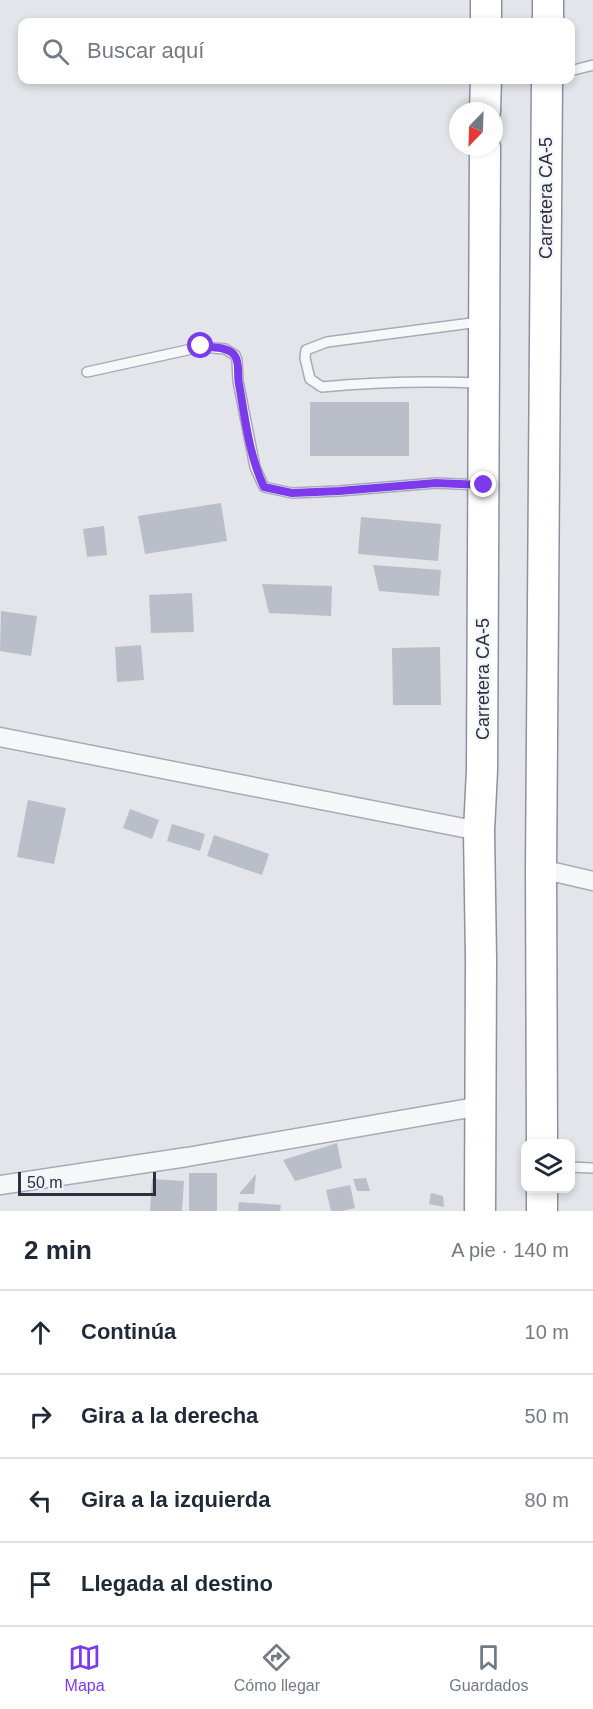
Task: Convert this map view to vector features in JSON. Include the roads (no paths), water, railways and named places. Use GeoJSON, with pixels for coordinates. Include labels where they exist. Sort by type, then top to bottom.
{"type":"FeatureCollection","features":[{"type":"Feature","properties":{"kind":"highway"},"geometry":{"type":"LineString","coordinates":[[486,0],[486,18]]}},
{"type":"Feature","properties":{"kind":"highway"},"geometry":{"type":"LineString","coordinates":[[548,0],[548,18]]}},
{"type":"Feature","properties":{"kind":"highway"},"geometry":{"type":"LineString","coordinates":[[485,102],[486,84]]}},
{"type":"Feature","properties":{"kind":"highway","name":"Carretera CA-5"},"geometry":{"type":"LineString","coordinates":[[542,1139],[541,868],[547,84]]}},
{"type":"Feature","properties":{"kind":"highway","name":"Carretera CA-5"},"geometry":{"type":"LineString","coordinates":[[480,1211],[479,831],[482,758],[485,156]]}},
{"type":"Feature","properties":{"kind":"highway"},"geometry":{"type":"LineString","coordinates":[[542,1193],[542,1211]]}},
{"type":"Feature","properties":{"kind":"street"},"geometry":{"type":"LineString","coordinates":[[0,737],[479,831]]}},
{"type":"Feature","properties":{"kind":"street"},"geometry":{"type":"LineString","coordinates":[[541,868],[593,881]]}},
{"type":"Feature","properties":{"kind":"street"},"geometry":{"type":"LineString","coordinates":[[0,1185],[187,1157],[481,1106]]}},
{"type":"Feature","properties":{"kind":"lane"},"geometry":{"type":"LineString","coordinates":[[575,70],[593,65]]}},
{"type":"Feature","properties":{"kind":"lane"},"geometry":{"type":"LineString","coordinates":[[484,321],[327,342],[306,350],[305,358],[310,379],[322,387],[373,382],[484,383]]}},
{"type":"Feature","properties":{"kind":"lane"},"geometry":{"type":"LineString","coordinates":[[87,372],[201,346],[225,349],[235,355],[255,467],[264,487],[292,493],[436,483],[484,485]]}},
{"type":"Feature","properties":{"kind":"lane"},"geometry":{"type":"LineString","coordinates":[[575,1167],[593,1168]]}}]}
